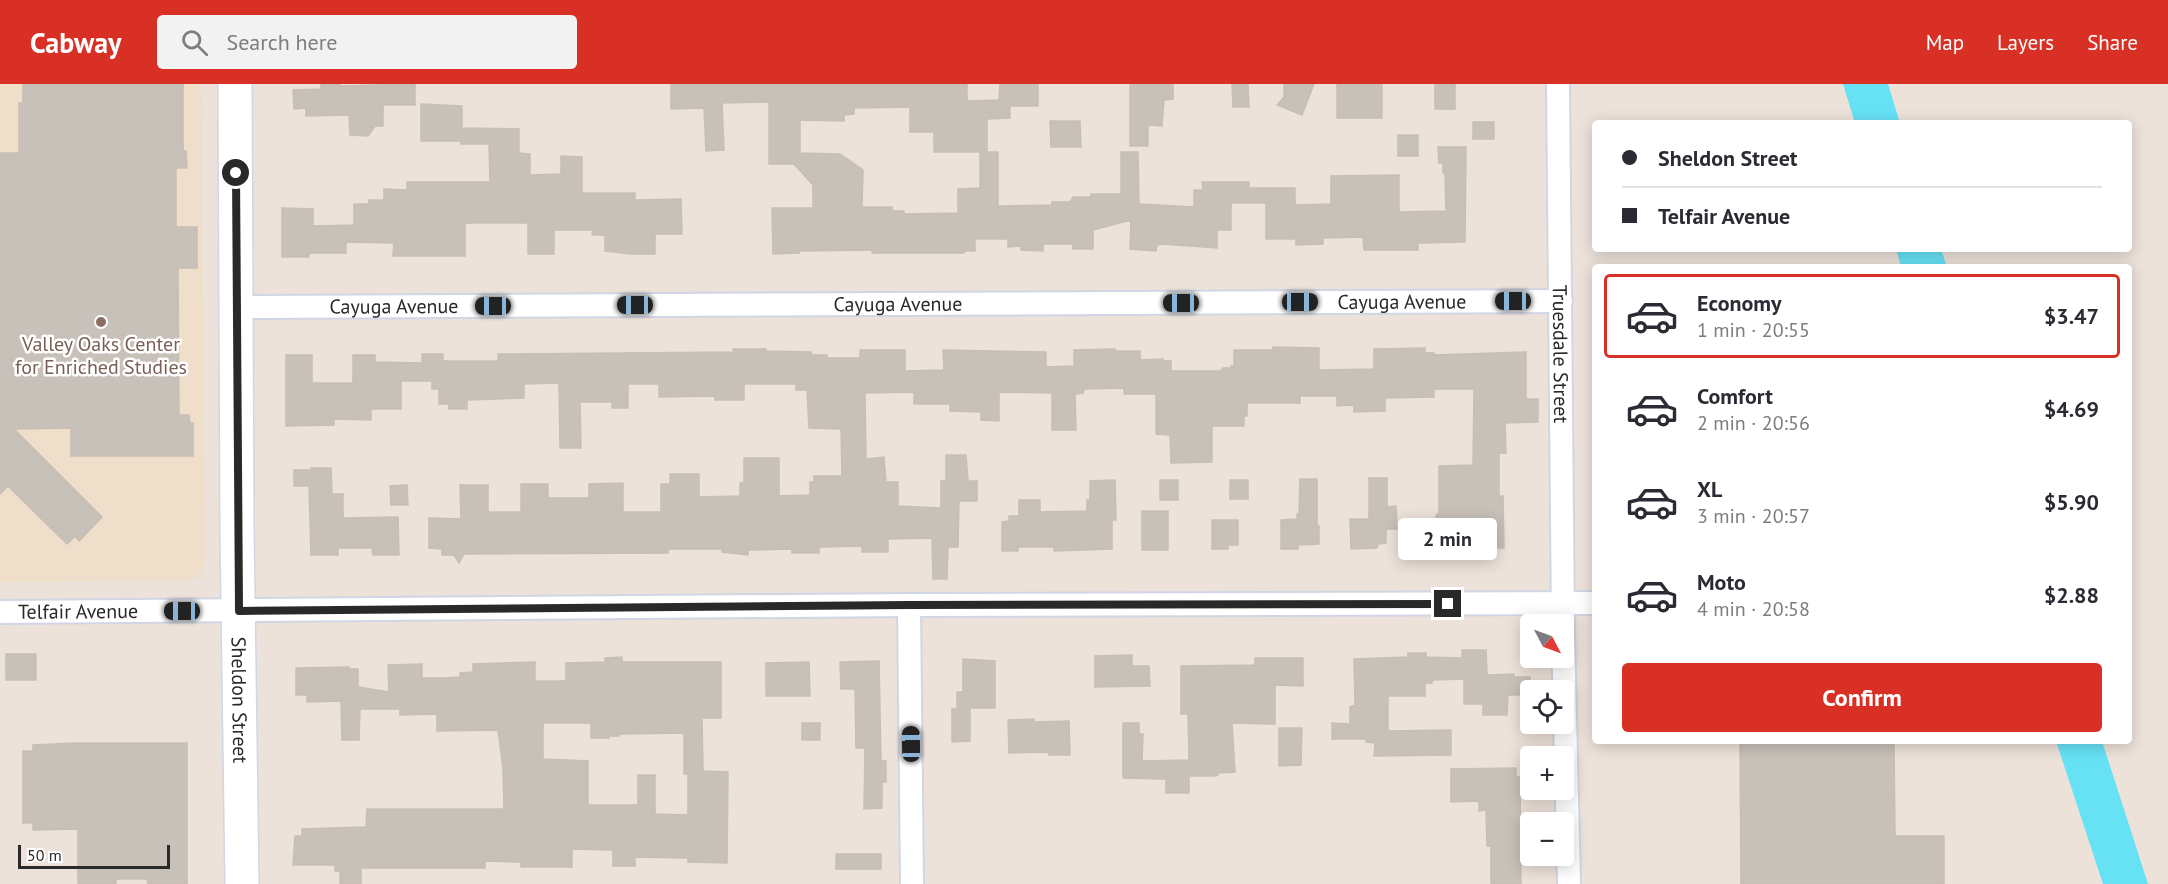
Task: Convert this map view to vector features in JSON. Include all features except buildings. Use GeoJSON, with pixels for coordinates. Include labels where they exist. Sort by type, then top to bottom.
{"type":"FeatureCollection","features":[{"type":"Feature","properties":{"kind":"main road","name":"Sheldon Street"},"geometry":{"type":"LineString","coordinates":[[236,84],[242,884]]}},
{"type":"Feature","properties":{"kind":"street","name":"Truesdale Street"},"geometry":{"type":"LineString","coordinates":[[1558,84],[1563,614]]}},
{"type":"Feature","properties":{"kind":"street","name":"Cayuga Avenue"},"geometry":{"type":"LineString","coordinates":[[236,307],[1560,301]]}},
{"type":"Feature","properties":{"kind":"street","name":"Telfair Avenue"},"geometry":{"type":"LineString","coordinates":[[0,612],[909,605],[1563,614],[1592,604]]}},
{"type":"Feature","properties":{"kind":"street"},"geometry":{"type":"LineString","coordinates":[[909,605],[912,884]]}},
{"type":"Feature","properties":{"kind":"street"},"geometry":{"type":"LineString","coordinates":[[1564,668],[1569,884]]}},
{"type":"Feature","properties":{"kind":"shaded area","name":"Valley Oaks Center for Enriched Studies"},"geometry":{"type":"Polygon","coordinates":[[[0,84],[201,84],[205,560],[200,576],[189,581],[0,582],[0,84]]]}},
{"type":"Feature","properties":{"kind":"water"},"geometry":{"type":"Polygon","coordinates":[[[1843,84],[1888,84],[1899,120],[1854,120],[1843,84]]]}},
{"type":"Feature","properties":{"kind":"water"},"geometry":{"type":"Polygon","coordinates":[[[1897,252],[1942,252],[1946,264],[1900,264],[1897,252]]]}},
{"type":"Feature","properties":{"kind":"water"},"geometry":{"type":"Polygon","coordinates":[[[2057,744],[2103,744],[2148,884],[2103,884],[2057,744]]]}},
{"type":"Feature","properties":{"kind":"place","name":"Valley Oaks Center for Enriched Studies"},"geometry":{"type":"Point","coordinates":[101,322]}},
{"type":"Feature","properties":{"kind":"route"},"geometry":{"type":"LineString","coordinates":[[236,173],[239,611],[909,605],[1448,604]]}}]}
